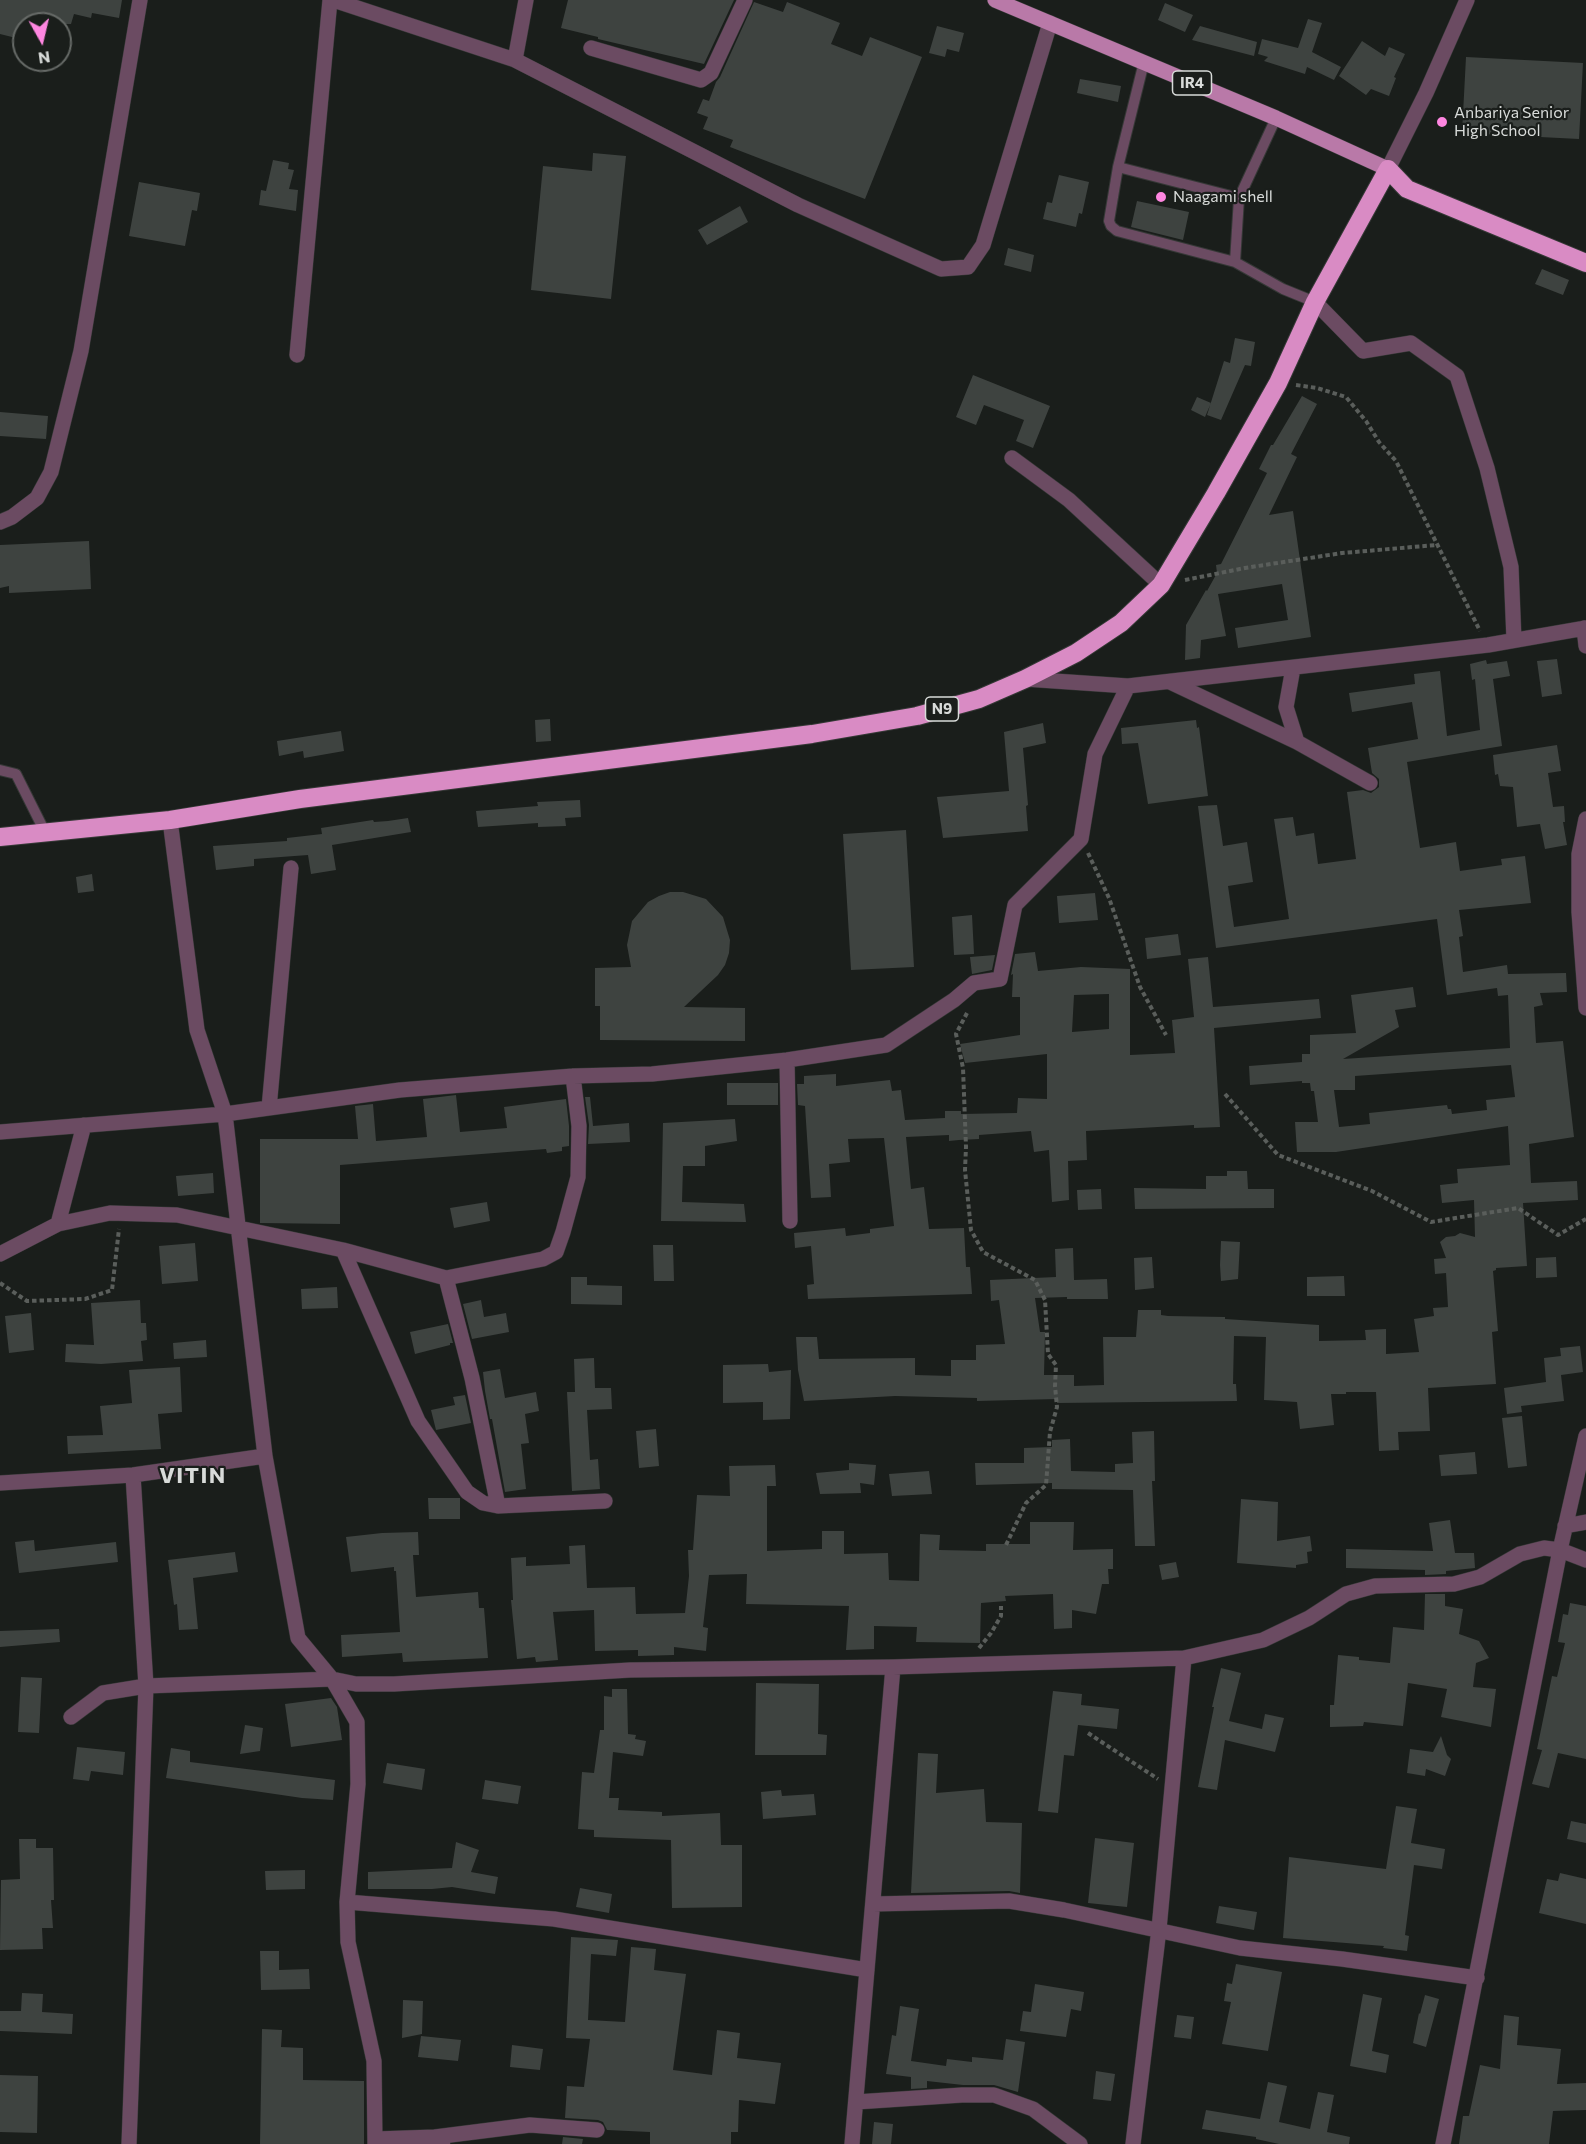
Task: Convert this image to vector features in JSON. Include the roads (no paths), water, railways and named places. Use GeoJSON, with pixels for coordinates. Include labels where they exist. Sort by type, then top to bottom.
{"type":"FeatureCollection","features":[{"type":"Feature","properties":{"kind":"highway"},"geometry":{"type":"LineString","coordinates":[[1388,169],[1407,189],[1586,263]]}},
{"type":"Feature","properties":{"kind":"highway","name":"N9"},"geometry":{"type":"LineString","coordinates":[[0,837],[170,820],[300,799],[812,734],[917,716],[980,699],[1025,679],[1076,653],[1121,623],[1161,585],[1278,383],[1315,302],[1388,169]]}},
{"type":"Feature","properties":{"kind":"main road","name":"IR4"},"geometry":{"type":"LineString","coordinates":[[995,0],[1276,118],[1388,169]]}},
{"type":"Feature","properties":{"kind":"street"},"geometry":{"type":"LineString","coordinates":[[0,522],[12,517],[37,498],[51,472],[81,351],[140,0]]}},
{"type":"Feature","properties":{"kind":"street"},"geometry":{"type":"LineString","coordinates":[[297,355],[332,0],[515,60],[798,206],[941,269],[968,267],[983,245],[1050,22]]}},
{"type":"Feature","properties":{"kind":"street"},"geometry":{"type":"LineString","coordinates":[[515,60],[526,0]]}},
{"type":"Feature","properties":{"kind":"street"},"geometry":{"type":"LineString","coordinates":[[591,48],[701,80],[711,73],[745,0]]}},
{"type":"Feature","properties":{"kind":"street"},"geometry":{"type":"LineString","coordinates":[[1388,169],[1426,93],[1467,0]]}},
{"type":"Feature","properties":{"kind":"street"},"geometry":{"type":"LineString","coordinates":[[1315,302],[1363,351],[1411,343],[1457,376],[1487,468],[1511,567],[1514,640]]}},
{"type":"Feature","properties":{"kind":"street"},"geometry":{"type":"LineString","coordinates":[[1012,458],[1069,500],[1161,585]]}},
{"type":"Feature","properties":{"kind":"street"},"geometry":{"type":"LineString","coordinates":[[1025,679],[1128,686],[1488,645],[1585,628],[1586,646]]}},
{"type":"Feature","properties":{"kind":"street"},"geometry":{"type":"LineString","coordinates":[[1293,668],[1286,707],[1297,742]]}},
{"type":"Feature","properties":{"kind":"street"},"geometry":{"type":"LineString","coordinates":[[1170,682],[1297,742],[1370,783]]}},
{"type":"Feature","properties":{"kind":"street"},"geometry":{"type":"LineString","coordinates":[[0,1132],[225,1114],[400,1090],[573,1076],[652,1074],[787,1060],[886,1045],[954,1000],[974,983],[1000,979],[1015,905],[1081,839],[1095,754],[1128,686]]}},
{"type":"Feature","properties":{"kind":"street"},"geometry":{"type":"LineString","coordinates":[[1586,819],[1579,854],[1586,1008]]}},
{"type":"Feature","properties":{"kind":"street"},"geometry":{"type":"LineString","coordinates":[[170,820],[197,1030],[225,1114],[265,1456],[298,1638],[332,1679],[357,1722],[358,1784],[347,1902],[348,1942],[374,2061],[375,2142],[442,2140],[530,2125],[597,2130]]}},
{"type":"Feature","properties":{"kind":"street"},"geometry":{"type":"LineString","coordinates":[[269,1108],[291,868]]}},
{"type":"Feature","properties":{"kind":"street"},"geometry":{"type":"LineString","coordinates":[[787,1060],[790,1221]]}},
{"type":"Feature","properties":{"kind":"street"},"geometry":{"type":"LineString","coordinates":[[0,1254],[58,1224],[110,1213],[177,1215],[343,1250],[446,1278],[543,1259],[556,1252],[578,1177],[579,1126],[573,1076]]}},
{"type":"Feature","properties":{"kind":"street"},"geometry":{"type":"LineString","coordinates":[[58,1224],[84,1125]]}},
{"type":"Feature","properties":{"kind":"street"},"geometry":{"type":"LineString","coordinates":[[343,1250],[418,1420],[467,1492],[483,1503],[498,1506],[605,1501]]}},
{"type":"Feature","properties":{"kind":"street"},"geometry":{"type":"LineString","coordinates":[[446,1278],[472,1378],[498,1506]]}},
{"type":"Feature","properties":{"kind":"street"},"geometry":{"type":"LineString","coordinates":[[1443,2144],[1560,1550],[1586,1436]]}},
{"type":"Feature","properties":{"kind":"street"},"geometry":{"type":"LineString","coordinates":[[0,1483],[133,1475],[265,1456]]}},
{"type":"Feature","properties":{"kind":"street"},"geometry":{"type":"LineString","coordinates":[[129,2144],[146,1686],[133,1475]]}},
{"type":"Feature","properties":{"kind":"street"},"geometry":{"type":"LineString","coordinates":[[1565,1526],[1586,1522]]}},
{"type":"Feature","properties":{"kind":"street"},"geometry":{"type":"LineString","coordinates":[[71,1717],[103,1693],[146,1686],[332,1679],[356,1684],[394,1684],[630,1670],[892,1667],[1184,1658],[1263,1640],[1309,1618],[1346,1593],[1375,1586],[1454,1584],[1480,1577],[1520,1554],[1544,1548],[1560,1550],[1586,1560]]}},
{"type":"Feature","properties":{"kind":"street"},"geometry":{"type":"LineString","coordinates":[[1132,2144],[1159,1929],[1184,1658]]}},
{"type":"Feature","properties":{"kind":"street"},"geometry":{"type":"LineString","coordinates":[[852,2144],[892,1667]]}},
{"type":"Feature","properties":{"kind":"street"},"geometry":{"type":"LineString","coordinates":[[873,1904],[1010,1901],[1240,1947],[1476,1978]]}},
{"type":"Feature","properties":{"kind":"street"},"geometry":{"type":"LineString","coordinates":[[347,1902],[554,1919],[867,1970]]}},
{"type":"Feature","properties":{"kind":"street"},"geometry":{"type":"LineString","coordinates":[[856,2102],[993,2095],[1033,2109],[1080,2144]]}},
{"type":"Feature","properties":{"kind":"lane"},"geometry":{"type":"LineString","coordinates":[[1144,62],[1118,167],[1109,221],[1111,226],[1117,231],[1235,262],[1283,289],[1315,302]]}},
{"type":"Feature","properties":{"kind":"lane"},"geometry":{"type":"LineString","coordinates":[[1235,262],[1239,198],[1276,118]]}},
{"type":"Feature","properties":{"kind":"lane"},"geometry":{"type":"LineString","coordinates":[[1118,167],[1239,198]]}},
{"type":"Feature","properties":{"kind":"lane"},"geometry":{"type":"LineString","coordinates":[[0,770],[16,774],[45,832]]}},
{"type":"Feature","properties":{"kind":"place","name":"Anbariya Senior High School"},"geometry":{"type":"Point","coordinates":[1442,122]}},
{"type":"Feature","properties":{"kind":"place","name":"Naagami shell"},"geometry":{"type":"Point","coordinates":[1161,197]}},
{"type":"Feature","properties":{"kind":"district","name":"VITIN"},"geometry":{"type":"Point","coordinates":[193,1476]}}]}
